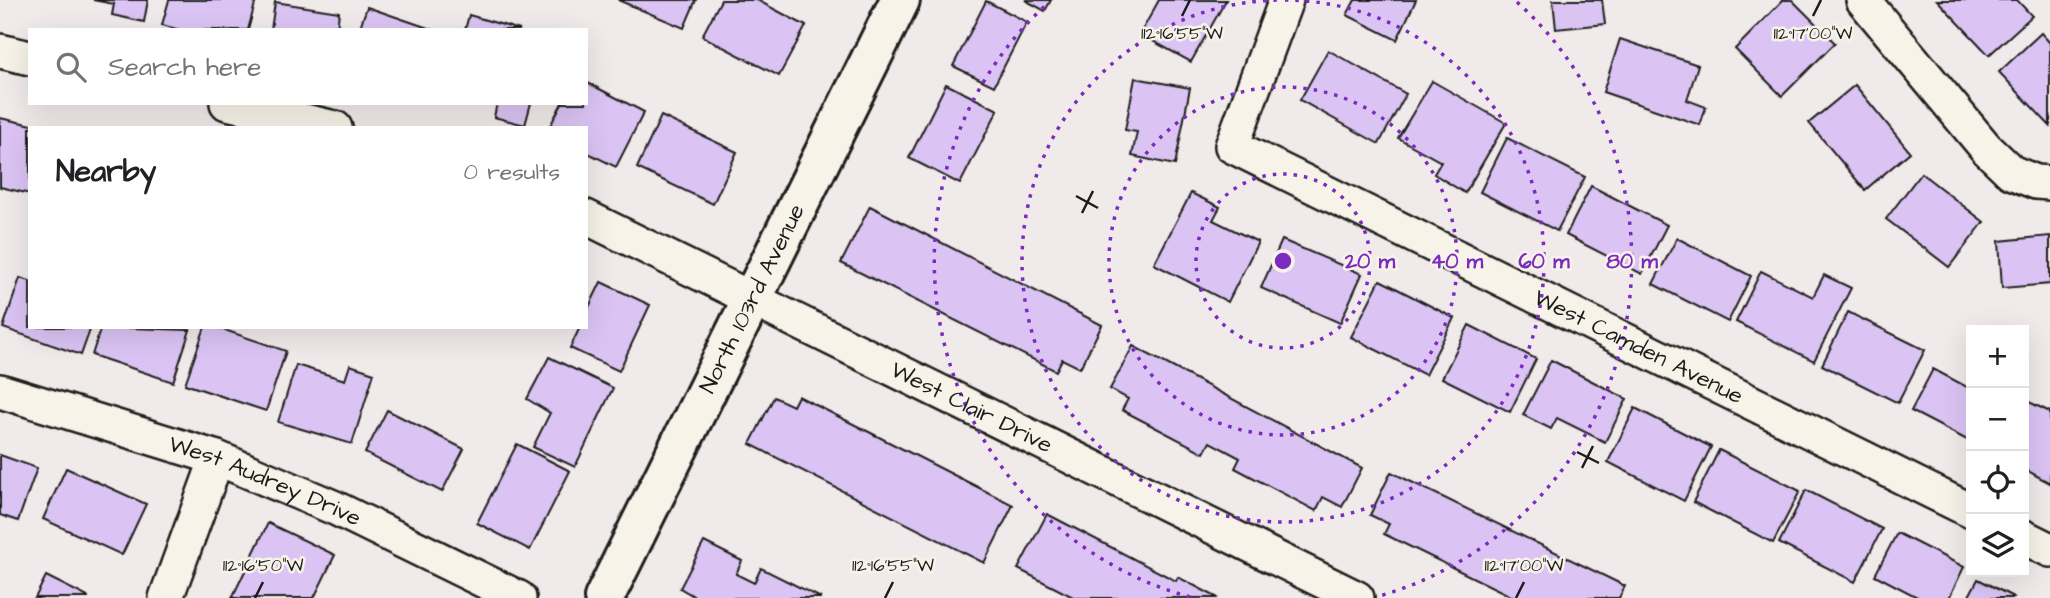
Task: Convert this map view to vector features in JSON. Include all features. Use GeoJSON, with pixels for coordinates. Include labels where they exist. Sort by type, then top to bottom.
{"type":"FeatureCollection","features":[{"type":"Feature","properties":{"kind":"street","name":"North 103rd Avenue"},"geometry":{"type":"LineString","coordinates":[[604,598],[900,0]]}},
{"type":"Feature","properties":{"kind":"street","name":"West Camden Avenue"},"geometry":{"type":"LineString","coordinates":[[1286,0],[1232,146],[1966,509]]}},
{"type":"Feature","properties":{"kind":"street"},"geometry":{"type":"LineString","coordinates":[[1863,0],[1986,148],[2011,172],[2035,183],[2050,183]]}},
{"type":"Feature","properties":{"kind":"street"},"geometry":{"type":"LineString","coordinates":[[0,51],[28,58]]}},
{"type":"Feature","properties":{"kind":"street"},"geometry":{"type":"LineString","coordinates":[[236,105],[326,126]]}},
{"type":"Feature","properties":{"kind":"street","name":"West Clair Drive"},"geometry":{"type":"LineString","coordinates":[[588,218],[1357,598]]}},
{"type":"Feature","properties":{"kind":"street","name":"West Audrey Drive"},"geometry":{"type":"LineString","coordinates":[[0,391],[217,458],[335,508],[519,598]]}},
{"type":"Feature","properties":{"kind":"street"},"geometry":{"type":"LineString","coordinates":[[166,598],[217,458]]}},
{"type":"Feature","properties":{"kind":"street"},"geometry":{"type":"LineString","coordinates":[[2029,540],[2050,550]]}},
{"type":"Feature","properties":{"kind":"building"},"geometry":{"type":"Polygon","coordinates":[[[93,0],[148,0],[144,22],[112,15],[114,4],[93,0]]]}},
{"type":"Feature","properties":{"kind":"building"},"geometry":{"type":"Polygon","coordinates":[[[169,0],[256,0],[249,28],[173,28],[162,25],[169,0]]]}},
{"type":"Feature","properties":{"kind":"building"},"geometry":{"type":"Polygon","coordinates":[[[618,0],[696,0],[684,28],[618,0]]]}},
{"type":"Feature","properties":{"kind":"building"},"geometry":{"type":"Polygon","coordinates":[[[721,0],[757,0],[806,26],[779,76],[702,36],[721,0]]]}},
{"type":"Feature","properties":{"kind":"building"},"geometry":{"type":"Polygon","coordinates":[[[1025,0],[1051,0],[1045,11],[1025,0]]]}},
{"type":"Feature","properties":{"kind":"building"},"geometry":{"type":"Polygon","coordinates":[[[1159,0],[1226,0],[1191,62],[1140,34],[1159,0]]]}},
{"type":"Feature","properties":{"kind":"building"},"geometry":{"type":"Polygon","coordinates":[[[1355,0],[1416,0],[1397,40],[1347,15],[1355,0]]]}},
{"type":"Feature","properties":{"kind":"building"},"geometry":{"type":"Polygon","coordinates":[[[1553,0],[1602,0],[1605,24],[1556,29],[1553,0]]]}},
{"type":"Feature","properties":{"kind":"building"},"geometry":{"type":"Polygon","coordinates":[[[1783,0],[1792,0],[1835,43],[1782,96],[1735,49],[1783,0]]]}},
{"type":"Feature","properties":{"kind":"building"},"geometry":{"type":"Polygon","coordinates":[[[1937,0],[2017,0],[2032,16],[1989,55],[1937,0]]]}},
{"type":"Feature","properties":{"kind":"building"},"geometry":{"type":"Polygon","coordinates":[[[986,1],[1027,22],[994,86],[953,66],[986,1]]]}},
{"type":"Feature","properties":{"kind":"building"},"geometry":{"type":"Polygon","coordinates":[[[275,2],[339,12],[337,28],[271,28],[275,2]]]}},
{"type":"Feature","properties":{"kind":"building"},"geometry":{"type":"Polygon","coordinates":[[[367,7],[428,28],[360,28],[367,7]]]}},
{"type":"Feature","properties":{"kind":"building"},"geometry":{"type":"Polygon","coordinates":[[[469,15],[513,28],[466,28],[469,15]]]}},
{"type":"Feature","properties":{"kind":"building"},"geometry":{"type":"Polygon","coordinates":[[[2041,33],[2050,43],[2050,126],[1999,72],[2041,33]]]}},
{"type":"Feature","properties":{"kind":"building"},"geometry":{"type":"Polygon","coordinates":[[[1620,39],[1698,65],[1687,100],[1706,107],[1700,125],[1603,92],[1620,39]]]}},
{"type":"Feature","properties":{"kind":"building"},"geometry":{"type":"Polygon","coordinates":[[[1328,50],[1406,94],[1379,144],[1300,100],[1328,50]]]}},
{"type":"Feature","properties":{"kind":"building"},"geometry":{"type":"Polygon","coordinates":[[[1135,78],[1190,88],[1175,165],[1132,156],[1137,132],[1125,130],[1135,78]]]}},
{"type":"Feature","properties":{"kind":"building"},"geometry":{"type":"Polygon","coordinates":[[[1432,81],[1506,123],[1465,193],[1434,174],[1441,162],[1398,138],[1432,81]]]}},
{"type":"Feature","properties":{"kind":"building"},"geometry":{"type":"Polygon","coordinates":[[[588,83],[644,112],[616,167],[588,153],[588,126],[550,126],[561,105],[588,105],[588,83]]]}},
{"type":"Feature","properties":{"kind":"building"},"geometry":{"type":"Polygon","coordinates":[[[946,84],[998,110],[960,184],[909,158],[946,84]]]}},
{"type":"Feature","properties":{"kind":"building"},"geometry":{"type":"Polygon","coordinates":[[[1855,85],[1910,152],[1865,190],[1809,123],[1855,85]]]}},
{"type":"Feature","properties":{"kind":"building"},"geometry":{"type":"Polygon","coordinates":[[[497,105],[530,105],[525,125],[494,117],[497,105]]]}},
{"type":"Feature","properties":{"kind":"building"},"geometry":{"type":"Polygon","coordinates":[[[661,116],[737,152],[713,204],[637,168],[661,116]]]}},
{"type":"Feature","properties":{"kind":"building"},"geometry":{"type":"Polygon","coordinates":[[[0,118],[37,126],[28,126],[28,194],[0,187],[0,118]]]}},
{"type":"Feature","properties":{"kind":"building"},"geometry":{"type":"Polygon","coordinates":[[[1507,138],[1585,177],[1557,231],[1480,192],[1507,138]]]}},
{"type":"Feature","properties":{"kind":"building"},"geometry":{"type":"Polygon","coordinates":[[[1921,173],[1984,222],[1949,267],[1886,219],[1921,173]]]}},
{"type":"Feature","properties":{"kind":"building"},"geometry":{"type":"Polygon","coordinates":[[[1591,186],[1667,225],[1642,274],[1566,235],[1591,186]]]}},
{"type":"Feature","properties":{"kind":"building"},"geometry":{"type":"Polygon","coordinates":[[[1191,193],[1220,207],[1213,220],[1258,242],[1228,302],[1154,264],[1191,193]]]}},
{"type":"Feature","properties":{"kind":"building"},"geometry":{"type":"Polygon","coordinates":[[[870,206],[1102,325],[1080,368],[1062,359],[1056,371],[841,263],[870,206]]]}},
{"type":"Feature","properties":{"kind":"building"},"geometry":{"type":"Polygon","coordinates":[[[2050,236],[2050,284],[2002,288],[1999,241],[2050,236]]]}},
{"type":"Feature","properties":{"kind":"building"},"geometry":{"type":"Polygon","coordinates":[[[1677,238],[1751,276],[1728,322],[1653,284],[1677,238]]]}},
{"type":"Feature","properties":{"kind":"building"},"geometry":{"type":"Polygon","coordinates":[[[1282,240],[1362,274],[1340,323],[1261,288],[1282,240]]]}},
{"type":"Feature","properties":{"kind":"building"},"geometry":{"type":"Polygon","coordinates":[[[1761,271],[1813,297],[1824,275],[1851,288],[1814,361],[1736,322],[1761,271]]]}},
{"type":"Feature","properties":{"kind":"building"},"geometry":{"type":"Polygon","coordinates":[[[20,278],[28,280],[28,329],[90,329],[81,355],[3,328],[20,278]]]}},
{"type":"Feature","properties":{"kind":"building"},"geometry":{"type":"Polygon","coordinates":[[[1380,280],[1454,318],[1425,375],[1351,337],[1380,280]]]}},
{"type":"Feature","properties":{"kind":"building"},"geometry":{"type":"Polygon","coordinates":[[[601,282],[650,305],[619,371],[570,348],[579,329],[588,329],[588,309],[601,282]]]}},
{"type":"Feature","properties":{"kind":"building"},"geometry":{"type":"Polygon","coordinates":[[[1848,312],[1925,350],[1898,403],[1822,365],[1848,312]]]}},
{"type":"Feature","properties":{"kind":"building"},"geometry":{"type":"Polygon","coordinates":[[[1469,325],[1536,359],[1510,412],[1442,378],[1469,325]]]}},
{"type":"Feature","properties":{"kind":"building"},"geometry":{"type":"Polygon","coordinates":[[[100,329],[190,330],[173,382],[92,355],[100,329]]]}},
{"type":"Feature","properties":{"kind":"building"},"geometry":{"type":"Polygon","coordinates":[[[204,329],[222,329],[286,351],[266,411],[185,384],[204,329]]]}},
{"type":"Feature","properties":{"kind":"building"},"geometry":{"type":"Polygon","coordinates":[[[1133,346],[1362,468],[1342,507],[1323,497],[1316,511],[1235,468],[1240,458],[1210,442],[1204,453],[1122,410],[1128,399],[1110,389],[1133,346]]]}},
{"type":"Feature","properties":{"kind":"building"},"geometry":{"type":"Polygon","coordinates":[[[549,357],[613,388],[575,467],[533,447],[550,413],[527,399],[549,357]]]}},
{"type":"Feature","properties":{"kind":"building"},"geometry":{"type":"Polygon","coordinates":[[[1551,360],[1627,399],[1605,442],[1557,418],[1551,429],[1523,415],[1551,360]]]}},
{"type":"Feature","properties":{"kind":"building"},"geometry":{"type":"Polygon","coordinates":[[[296,365],[345,380],[350,365],[374,373],[352,444],[278,422],[296,365]]]}},
{"type":"Feature","properties":{"kind":"building"},"geometry":{"type":"Polygon","coordinates":[[[1933,369],[1966,386],[1966,439],[1911,411],[1933,369]]]}},
{"type":"Feature","properties":{"kind":"building"},"geometry":{"type":"Polygon","coordinates":[[[798,396],[1013,505],[984,563],[750,444],[774,397],[793,406],[798,396]]]}},
{"type":"Feature","properties":{"kind":"building"},"geometry":{"type":"Polygon","coordinates":[[[2029,402],[2050,412],[2050,483],[2029,472],[2029,402]]]}},
{"type":"Feature","properties":{"kind":"building"},"geometry":{"type":"Polygon","coordinates":[[[1635,408],[1711,447],[1684,501],[1608,462],[1635,408]]]}},
{"type":"Feature","properties":{"kind":"building"},"geometry":{"type":"Polygon","coordinates":[[[387,410],[464,449],[442,492],[365,453],[387,410]]]}},
{"type":"Feature","properties":{"kind":"building"},"geometry":{"type":"Polygon","coordinates":[[[517,444],[570,471],[530,550],[477,523],[517,444]]]}},
{"type":"Feature","properties":{"kind":"building"},"geometry":{"type":"Polygon","coordinates":[[[1719,450],[1800,491],[1773,543],[1693,502],[1719,450]]]}},
{"type":"Feature","properties":{"kind":"building"},"geometry":{"type":"Polygon","coordinates":[[[0,455],[37,468],[18,521],[0,515],[0,455]]]}},
{"type":"Feature","properties":{"kind":"building"},"geometry":{"type":"Polygon","coordinates":[[[66,468],[146,504],[122,555],[43,519],[66,468]]]}},
{"type":"Feature","properties":{"kind":"building"},"geometry":{"type":"Polygon","coordinates":[[[1391,472],[1625,586],[1619,598],[1515,598],[1384,534],[1389,524],[1370,515],[1391,472]]]}},
{"type":"Feature","properties":{"kind":"building"},"geometry":{"type":"Polygon","coordinates":[[[1806,490],[1882,529],[1855,582],[1779,543],[1806,490]]]}},
{"type":"Feature","properties":{"kind":"building"},"geometry":{"type":"Polygon","coordinates":[[[1047,514],[1176,581],[1178,577],[1218,598],[1075,598],[1018,569],[1047,514]]]}},
{"type":"Feature","properties":{"kind":"building"},"geometry":{"type":"Polygon","coordinates":[[[268,523],[335,555],[314,598],[232,598],[268,523]]]}},
{"type":"Feature","properties":{"kind":"building"},"geometry":{"type":"Polygon","coordinates":[[[1897,533],[1964,567],[1949,598],[1919,598],[1875,575],[1897,533]]]}},
{"type":"Feature","properties":{"kind":"building"},"geometry":{"type":"Polygon","coordinates":[[[704,542],[742,561],[736,574],[754,583],[761,568],[821,598],[697,598],[680,588],[704,542]]]}},
{"type":"Feature","properties":{"kind":"building"},"geometry":{"type":"Polygon","coordinates":[[[46,576],[88,597],[88,598],[35,598],[46,576]]]}},
{"type":"Feature","properties":{"kind":"building"},"geometry":{"type":"Polygon","coordinates":[[[1978,579],[2015,598],[1968,598],[1978,579]]]}}]}
